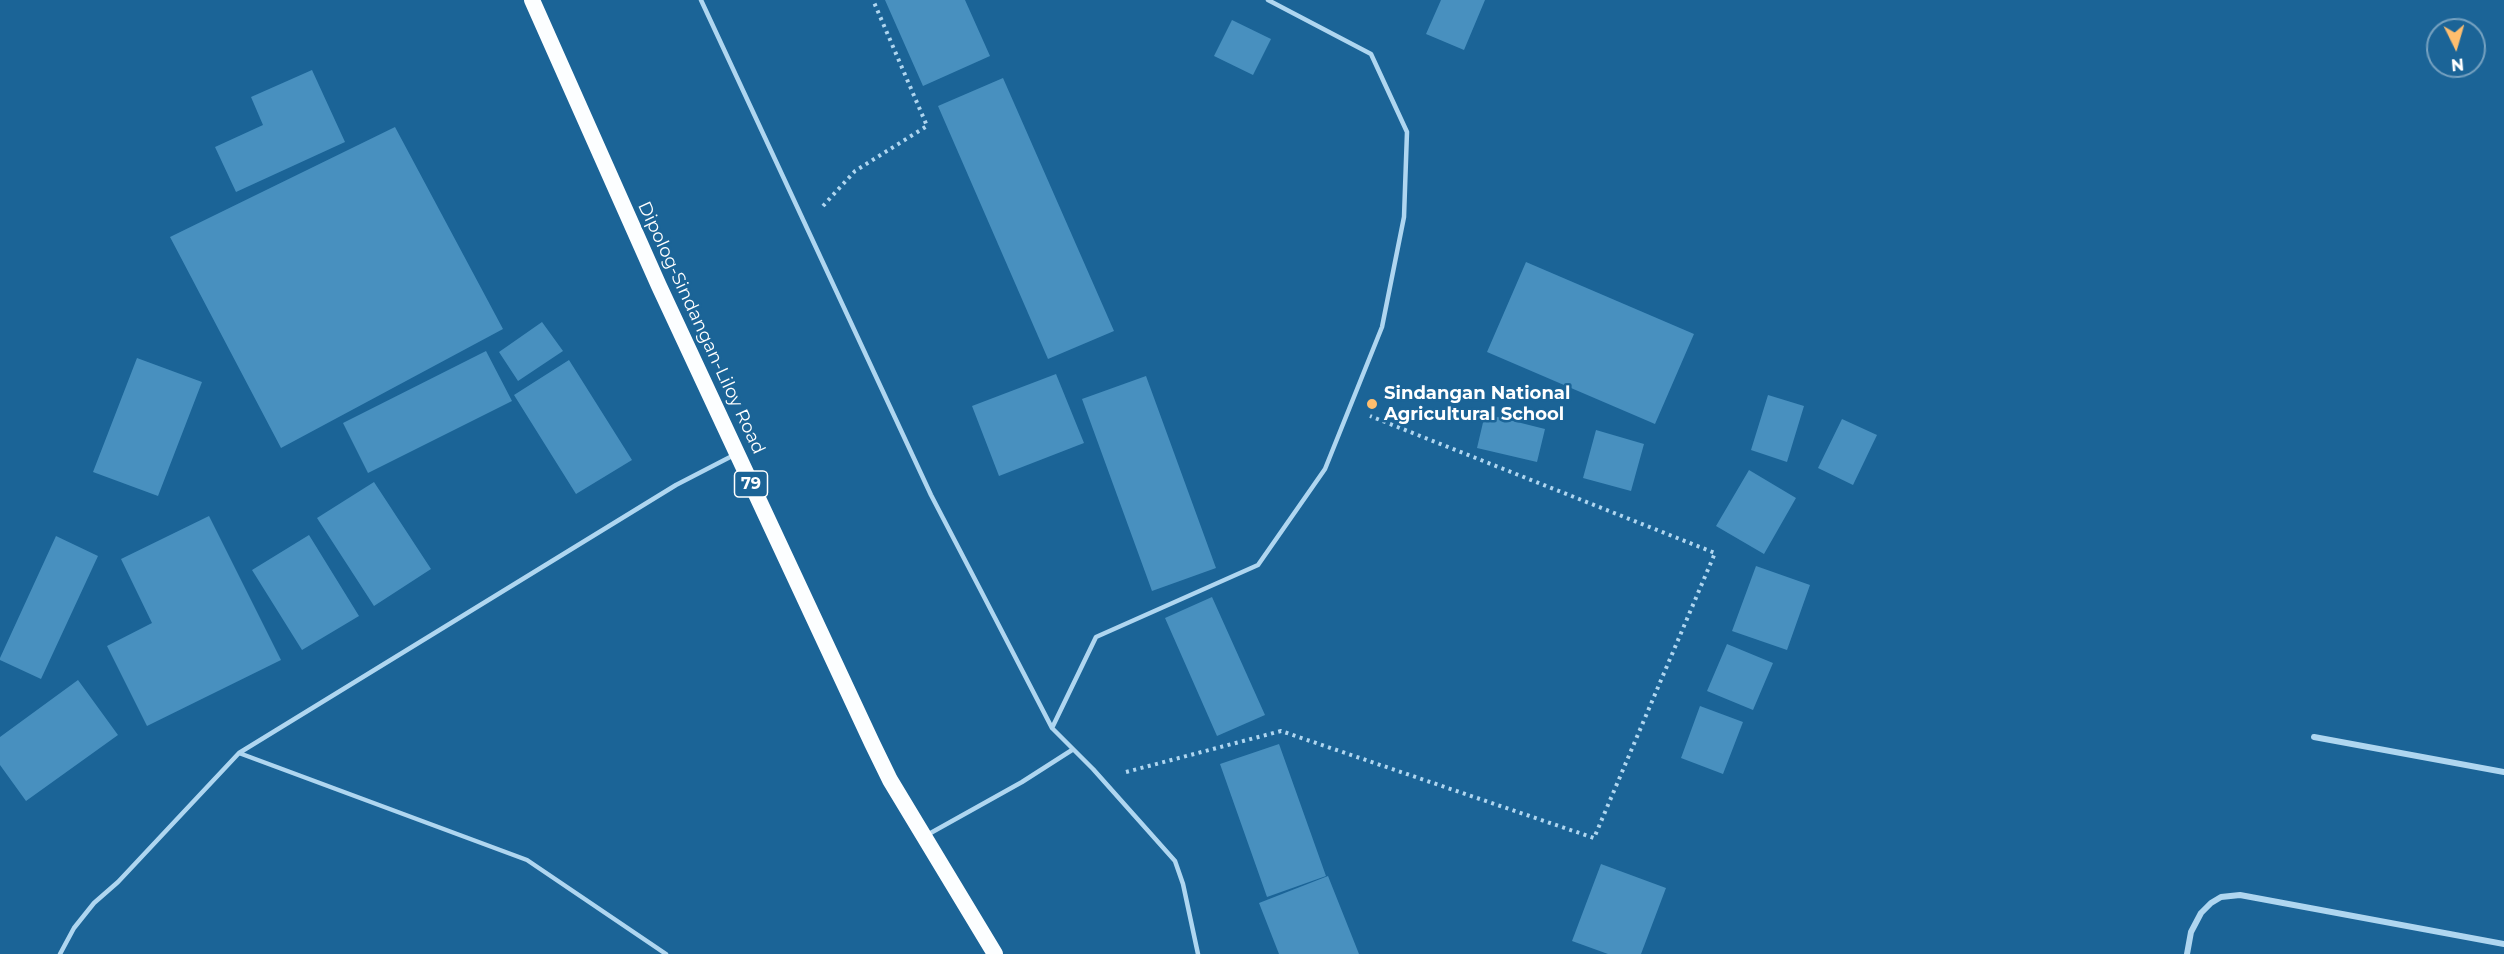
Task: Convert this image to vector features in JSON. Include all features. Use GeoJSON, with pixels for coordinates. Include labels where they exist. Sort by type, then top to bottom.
{"type":"FeatureCollection","features":[{"type":"Feature","properties":{"kind":"highway","name":"Dipolog-Sindangan-Liloy Road"},"geometry":{"type":"LineString","coordinates":[[532,0],[737,454],[872,744],[924,837],[995,954]]}},
{"type":"Feature","properties":{"kind":"street"},"geometry":{"type":"LineString","coordinates":[[2314,737],[2504,772]]}},
{"type":"Feature","properties":{"kind":"street"},"geometry":{"type":"LineString","coordinates":[[2187,954],[2191,932],[2201,913],[2221,897],[2240,895],[2504,944]]}},
{"type":"Feature","properties":{"kind":"lane"},"geometry":{"type":"LineString","coordinates":[[701,0],[931,495],[1052,728],[1101,778],[1175,861],[1183,884],[1197,954]]}},
{"type":"Feature","properties":{"kind":"lane"},"geometry":{"type":"LineString","coordinates":[[1052,728],[1096,637],[1258,565],[1325,470],[1382,327],[1404,217],[1407,132],[1371,54],[1268,0]]}},
{"type":"Feature","properties":{"kind":"lane"},"geometry":{"type":"LineString","coordinates":[[60,954],[74,928],[94,903],[118,882],[239,753],[675,485],[737,454]]}},
{"type":"Feature","properties":{"kind":"lane"},"geometry":{"type":"LineString","coordinates":[[924,837],[1022,782],[1072,750]]}},
{"type":"Feature","properties":{"kind":"lane"},"geometry":{"type":"LineString","coordinates":[[239,753],[527,860],[666,954]]}},
{"type":"Feature","properties":{"kind":"path"},"geometry":{"type":"LineString","coordinates":[[806,225],[855,171],[927,126],[873,0]]}},
{"type":"Feature","properties":{"kind":"path"},"geometry":{"type":"LineString","coordinates":[[1101,778],[1281,731],[1594,838],[1715,553],[1350,408]]}},
{"type":"Feature","properties":{"kind":"building"},"geometry":{"type":"Polygon","coordinates":[[[885,0],[965,0],[990,56],[923,86],[885,0]]]}},
{"type":"Feature","properties":{"kind":"building"},"geometry":{"type":"Polygon","coordinates":[[[1441,0],[1485,0],[1464,50],[1426,34],[1441,0]]]}},
{"type":"Feature","properties":{"kind":"building"},"geometry":{"type":"Polygon","coordinates":[[[1232,20],[1271,39],[1253,75],[1214,56],[1232,20]]]}},
{"type":"Feature","properties":{"kind":"building"},"geometry":{"type":"Polygon","coordinates":[[[312,70],[345,142],[236,192],[215,147],[263,125],[251,97],[312,70]]]}},
{"type":"Feature","properties":{"kind":"building"},"geometry":{"type":"Polygon","coordinates":[[[1003,78],[1114,331],[1048,359],[938,106],[1003,78]]]}},
{"type":"Feature","properties":{"kind":"building"},"geometry":{"type":"Polygon","coordinates":[[[395,127],[503,329],[281,448],[170,237],[395,127]]]}},
{"type":"Feature","properties":{"kind":"building"},"geometry":{"type":"Polygon","coordinates":[[[1526,262],[1694,334],[1655,424],[1487,352],[1526,262]]]}},
{"type":"Feature","properties":{"kind":"building"},"geometry":{"type":"Polygon","coordinates":[[[542,322],[563,351],[518,381],[499,352],[542,322]]]}},
{"type":"Feature","properties":{"kind":"building"},"geometry":{"type":"Polygon","coordinates":[[[486,351],[512,401],[368,473],[343,423],[486,351]]]}},
{"type":"Feature","properties":{"kind":"building"},"geometry":{"type":"Polygon","coordinates":[[[137,358],[202,382],[158,496],[93,472],[137,358]]]}},
{"type":"Feature","properties":{"kind":"building"},"geometry":{"type":"Polygon","coordinates":[[[569,360],[632,460],[576,494],[514,395],[569,360]]]}},
{"type":"Feature","properties":{"kind":"building"},"geometry":{"type":"Polygon","coordinates":[[[1056,374],[1084,443],[999,476],[972,406],[1056,374]]]}},
{"type":"Feature","properties":{"kind":"building"},"geometry":{"type":"Polygon","coordinates":[[[1146,376],[1216,568],[1152,591],[1082,399],[1146,376]]]}},
{"type":"Feature","properties":{"kind":"building"},"geometry":{"type":"Polygon","coordinates":[[[1768,395],[1804,406],[1787,462],[1751,450],[1768,395]]]}},
{"type":"Feature","properties":{"kind":"building"},"geometry":{"type":"Polygon","coordinates":[[[1485,414],[1545,429],[1537,462],[1477,448],[1485,414]]]}},
{"type":"Feature","properties":{"kind":"building"},"geometry":{"type":"Polygon","coordinates":[[[1842,419],[1877,435],[1853,485],[1818,468],[1842,419]]]}},
{"type":"Feature","properties":{"kind":"building"},"geometry":{"type":"Polygon","coordinates":[[[1596,430],[1644,444],[1631,491],[1583,478],[1596,430]]]}},
{"type":"Feature","properties":{"kind":"building"},"geometry":{"type":"Polygon","coordinates":[[[1749,470],[1796,498],[1764,554],[1716,526],[1749,470]]]}},
{"type":"Feature","properties":{"kind":"building"},"geometry":{"type":"Polygon","coordinates":[[[374,482],[431,569],[374,606],[317,518],[374,482]]]}},
{"type":"Feature","properties":{"kind":"building"},"geometry":{"type":"Polygon","coordinates":[[[209,516],[281,660],[147,726],[107,646],[152,623],[121,559],[209,516]]]}},
{"type":"Feature","properties":{"kind":"building"},"geometry":{"type":"Polygon","coordinates":[[[309,535],[359,616],[302,650],[252,570],[309,535]]]}},
{"type":"Feature","properties":{"kind":"building"},"geometry":{"type":"Polygon","coordinates":[[[56,536],[98,556],[41,679],[0,658],[56,536]]]}},
{"type":"Feature","properties":{"kind":"building"},"geometry":{"type":"Polygon","coordinates":[[[1756,566],[1810,585],[1787,650],[1732,631],[1756,566]]]}},
{"type":"Feature","properties":{"kind":"building"},"geometry":{"type":"Polygon","coordinates":[[[1212,597],[1265,715],[1217,736],[1165,618],[1212,597]]]}},
{"type":"Feature","properties":{"kind":"building"},"geometry":{"type":"Polygon","coordinates":[[[1727,644],[1773,663],[1753,710],[1707,691],[1727,644]]]}},
{"type":"Feature","properties":{"kind":"building"},"geometry":{"type":"Polygon","coordinates":[[[78,680],[118,735],[26,801],[0,765],[0,737],[78,680]]]}},
{"type":"Feature","properties":{"kind":"building"},"geometry":{"type":"Polygon","coordinates":[[[1700,706],[1743,722],[1723,774],[1681,758],[1700,706]]]}},
{"type":"Feature","properties":{"kind":"building"},"geometry":{"type":"Polygon","coordinates":[[[1279,744],[1326,876],[1267,897],[1220,764],[1279,744]]]}},
{"type":"Feature","properties":{"kind":"building"},"geometry":{"type":"Polygon","coordinates":[[[1601,864],[1666,888],[1641,954],[1608,954],[1572,941],[1601,864]]]}},
{"type":"Feature","properties":{"kind":"building"},"geometry":{"type":"Polygon","coordinates":[[[1328,876],[1359,954],[1279,954],[1259,903],[1328,876]]]}},
{"type":"Feature","properties":{"kind":"place","name":"Sindangan National Agricultural School"},"geometry":{"type":"Point","coordinates":[1372,404]}}]}
